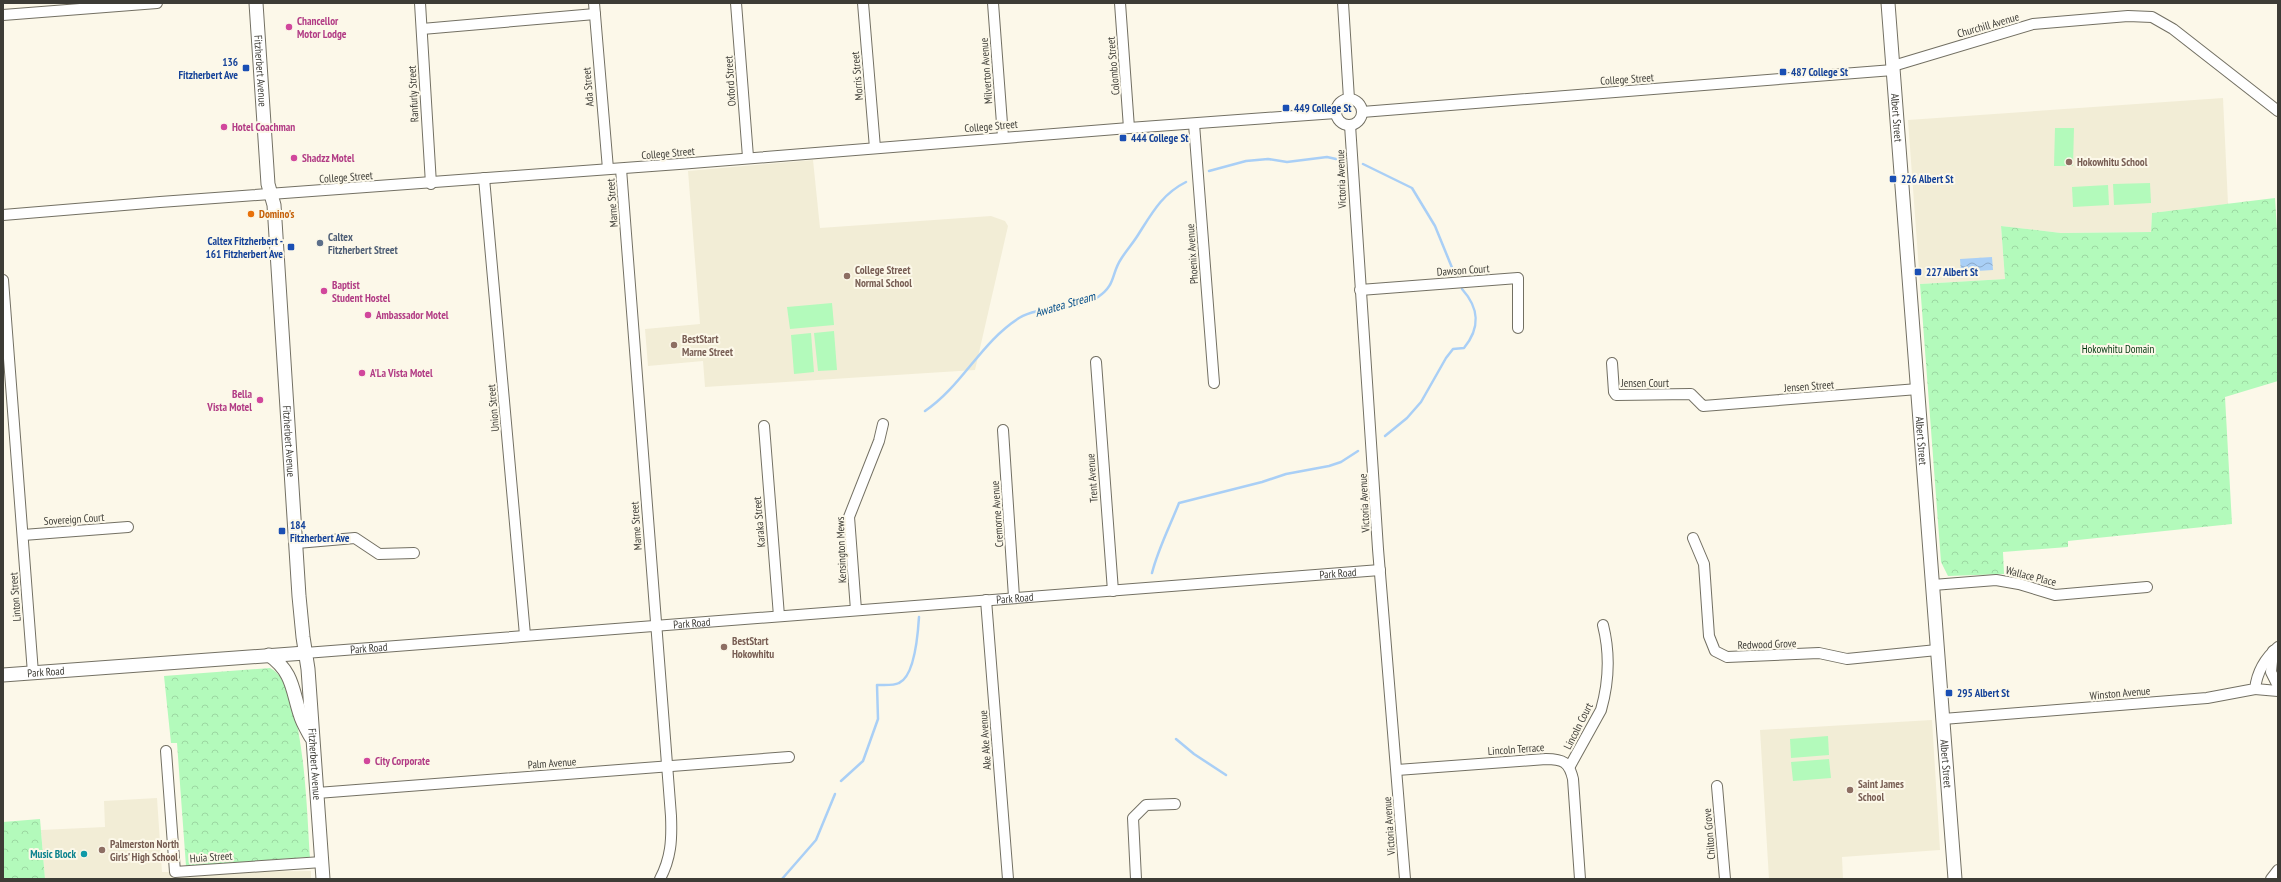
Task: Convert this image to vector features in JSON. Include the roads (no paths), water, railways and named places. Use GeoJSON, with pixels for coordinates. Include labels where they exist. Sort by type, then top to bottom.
{"type":"FeatureCollection","features":[{"type":"Feature","properties":{"kind":"main road","name":"Fitzherbert Avenue"},"geometry":{"type":"LineString","coordinates":[[256,3],[265,140],[271,195],[274,205],[297,543],[299,596],[308,669],[323,879]]}},
{"type":"Feature","properties":{"kind":"main road","name":"Albert Street"},"geometry":{"type":"LineString","coordinates":[[1888,3],[1955,879]]}},
{"type":"Feature","properties":{"kind":"main road","name":"Park Road"},"geometry":{"type":"LineString","coordinates":[[3,676],[305,653]]}},
{"type":"Feature","properties":{"kind":"main road"},"geometry":{"type":"LineString","coordinates":[[269,655],[282,664],[286,670],[293,688],[300,716],[313,742]]}},
{"type":"Feature","properties":{"kind":"street"},"geometry":{"type":"LineString","coordinates":[[3,15],[157,3]]}},
{"type":"Feature","properties":{"kind":"street","name":"Ranfurly Street"},"geometry":{"type":"LineString","coordinates":[[420,3],[431,184]]}},
{"type":"Feature","properties":{"kind":"street","name":"Ada Street"},"geometry":{"type":"LineString","coordinates":[[594,3],[608,169]]}},
{"type":"Feature","properties":{"kind":"street","name":"Oxford Street"},"geometry":{"type":"LineString","coordinates":[[736,3],[748,157]]}},
{"type":"Feature","properties":{"kind":"street","name":"Morris Street"},"geometry":{"type":"LineString","coordinates":[[863,3],[875,148]]}},
{"type":"Feature","properties":{"kind":"street","name":"Milverton Avenue"},"geometry":{"type":"LineString","coordinates":[[993,3],[1003,137]]}},
{"type":"Feature","properties":{"kind":"street","name":"Colombo Street"},"geometry":{"type":"LineString","coordinates":[[1120,3],[1129,128]]}},
{"type":"Feature","properties":{"kind":"street"},"geometry":{"type":"LineString","coordinates":[[1344,3],[1349,99]]}},
{"type":"Feature","properties":{"kind":"street"},"geometry":{"type":"LineString","coordinates":[[422,29],[595,14]]}},
{"type":"Feature","properties":{"kind":"street","name":"Churchill Avenue"},"geometry":{"type":"LineString","coordinates":[[1893,68],[2033,24],[2128,16],[2152,18],[2173,30],[2278,111]]}},
{"type":"Feature","properties":{"kind":"street","name":"College Street"},"geometry":{"type":"LineString","coordinates":[[1362,112],[1893,68]]}},
{"type":"Feature","properties":{"kind":"street"},"geometry":{"type":"LineString","coordinates":[[1349,99],[1358,102],[1362,112],[1358,121],[1350,125],[1342,123],[1336,114],[1338,104],[1349,99]]}},
{"type":"Feature","properties":{"kind":"street","name":"College Street"},"geometry":{"type":"LineString","coordinates":[[3,215],[431,184],[484,178],[621,169],[748,157],[1003,137],[1336,114]]}},
{"type":"Feature","properties":{"kind":"street","name":"Phoenix Avenue"},"geometry":{"type":"LineString","coordinates":[[1194,124],[1214,383]]}},
{"type":"Feature","properties":{"kind":"street","name":"Victoria Avenue"},"geometry":{"type":"LineString","coordinates":[[1350,125],[1380,570],[1405,879]]}},
{"type":"Feature","properties":{"kind":"street","name":"Marne Street"},"geometry":{"type":"LineString","coordinates":[[621,169],[672,839],[669,862],[660,879]]}},
{"type":"Feature","properties":{"kind":"street","name":"Union Street"},"geometry":{"type":"LineString","coordinates":[[484,178],[525,635]]}},
{"type":"Feature","properties":{"kind":"street","name":"Dawson Court"},"geometry":{"type":"LineString","coordinates":[[1360,290],[1518,278],[1518,328]]}},
{"type":"Feature","properties":{"kind":"street","name":"Linton Street"},"geometry":{"type":"LineString","coordinates":[[3,280],[32,673]]}},
{"type":"Feature","properties":{"kind":"street","name":"Trent Avenue"},"geometry":{"type":"LineString","coordinates":[[1096,362],[1113,591]]}},
{"type":"Feature","properties":{"kind":"street","name":"Jensen Court"},"geometry":{"type":"LineString","coordinates":[[1612,363],[1614,392],[1616,395],[1691,394],[1703,406]]}},
{"type":"Feature","properties":{"kind":"street","name":"Jensen Street"},"geometry":{"type":"LineString","coordinates":[[1703,406],[1918,389]]}},
{"type":"Feature","properties":{"kind":"street","name":"Kensington Mews"},"geometry":{"type":"LineString","coordinates":[[856,610],[849,517],[879,441],[883,424]]}},
{"type":"Feature","properties":{"kind":"street","name":"Karaka Street"},"geometry":{"type":"LineString","coordinates":[[764,426],[779,616]]}},
{"type":"Feature","properties":{"kind":"street","name":"Cremorne Avenue"},"geometry":{"type":"LineString","coordinates":[[1003,430],[1014,597]]}},
{"type":"Feature","properties":{"kind":"street","name":"Sovereign Court"},"geometry":{"type":"LineString","coordinates":[[23,535],[128,527]]}},
{"type":"Feature","properties":{"kind":"street"},"geometry":{"type":"LineString","coordinates":[[297,543],[355,538],[379,554],[414,552]]}},
{"type":"Feature","properties":{"kind":"street","name":"Redwood Grove"},"geometry":{"type":"LineString","coordinates":[[1693,538],[1704,564],[1710,636],[1715,651],[1727,657],[1819,654],[1847,660],[1937,650]]}},
{"type":"Feature","properties":{"kind":"street","name":"Park Road"},"geometry":{"type":"LineString","coordinates":[[305,653],[1014,597],[1113,591],[1380,570]]}},
{"type":"Feature","properties":{"kind":"street","name":"Wallace Place"},"geometry":{"type":"LineString","coordinates":[[1933,585],[1996,580],[2013,582],[2055,594],[2147,587]]}},
{"type":"Feature","properties":{"kind":"street","name":"Ake Ake Avenue"},"geometry":{"type":"LineString","coordinates":[[986,600],[1008,879]]}},
{"type":"Feature","properties":{"kind":"street","name":"Lincoln Court"},"geometry":{"type":"LineString","coordinates":[[1570,766],[1601,710],[1604,700],[1608,670],[1606,638],[1603,625]]}},
{"type":"Feature","properties":{"kind":"street"},"geometry":{"type":"LineString","coordinates":[[2276,649],[2271,672],[2278,686]]}},
{"type":"Feature","properties":{"kind":"street"},"geometry":{"type":"LineString","coordinates":[[2254,689],[2256,678],[2261,666],[2276,649]]}},
{"type":"Feature","properties":{"kind":"street","name":"Winston Avenue"},"geometry":{"type":"LineString","coordinates":[[1943,719],[2208,698],[2254,689],[2278,692]]}},
{"type":"Feature","properties":{"kind":"street","name":"Huia Street"},"geometry":{"type":"LineString","coordinates":[[166,751],[175,872],[322,862]]}},
{"type":"Feature","properties":{"kind":"street","name":"Palm Avenue"},"geometry":{"type":"LineString","coordinates":[[317,793],[789,757]]}},
{"type":"Feature","properties":{"kind":"street","name":"Lincoln Terrace"},"geometry":{"type":"LineString","coordinates":[[1397,770],[1546,759],[1564,762],[1570,766]]}},
{"type":"Feature","properties":{"kind":"street"},"geometry":{"type":"LineString","coordinates":[[1570,766],[1573,779],[1580,879]]}},
{"type":"Feature","properties":{"kind":"street","name":"Chilton Grove"},"geometry":{"type":"LineString","coordinates":[[1717,786],[1725,879]]}},
{"type":"Feature","properties":{"kind":"street"},"geometry":{"type":"LineString","coordinates":[[1136,879],[1133,818],[1146,805],[1175,804]]}},
{"type":"Feature","properties":{"kind":"street"},"geometry":{"type":"LineString","coordinates":[[2271,879],[2278,870]]}},
{"type":"Feature","properties":{"kind":"water"},"geometry":{"type":"Polygon","coordinates":[[[1992,257],[1993,270],[1961,272],[1960,259],[1992,257]]]}},
{"type":"Feature","properties":{"kind":"waterway","name":"Awatea Stream"},"geometry":{"type":"LineString","coordinates":[[1209,171],[1246,161],[1268,159],[1287,162],[1327,157],[1336,159]]}},
{"type":"Feature","properties":{"kind":"waterway","name":"Awatea Stream"},"geometry":{"type":"LineString","coordinates":[[1363,164],[1412,188],[1435,226],[1455,275]]}},
{"type":"Feature","properties":{"kind":"waterway","name":"Awatea Stream"},"geometry":{"type":"LineString","coordinates":[[925,411],[950,389],[993,339],[1019,318],[1038,311],[1079,305],[1089,302],[1104,293],[1111,284],[1121,259],[1158,205],[1170,192],[1186,182]]}},
{"type":"Feature","properties":{"kind":"waterway"},"geometry":{"type":"LineString","coordinates":[[1385,436],[1407,418],[1421,402],[1446,358],[1453,349],[1464,348],[1473,333],[1476,318],[1475,310],[1468,296],[1462,289]]}},
{"type":"Feature","properties":{"kind":"waterway","name":"Awatea Stream"},"geometry":{"type":"LineString","coordinates":[[1152,573],[1161,546],[1179,503],[1262,482],[1286,474],[1329,466],[1341,462],[1358,451]]}},
{"type":"Feature","properties":{"kind":"waterway","name":"Awatea Stream"},"geometry":{"type":"LineString","coordinates":[[841,781],[863,761],[878,719],[877,685],[897,684],[904,679],[909,672],[915,653],[919,617]]}},
{"type":"Feature","properties":{"kind":"waterway"},"geometry":{"type":"LineString","coordinates":[[1176,739],[1194,754],[1226,775]]}},
{"type":"Feature","properties":{"kind":"waterway","name":"Awatea Stream"},"geometry":{"type":"LineString","coordinates":[[782,879],[816,840],[835,794]]}},
{"type":"Feature","properties":{"kind":"place","name":"Chancellor Motor Lodge"},"geometry":{"type":"Point","coordinates":[289,27]}},
{"type":"Feature","properties":{"kind":"place","name":"136 Fitzherbert Ave"},"geometry":{"type":"Point","coordinates":[246,68]}},
{"type":"Feature","properties":{"kind":"place","name":"487 College St"},"geometry":{"type":"Point","coordinates":[1783,72]}},
{"type":"Feature","properties":{"kind":"place","name":"449 College St"},"geometry":{"type":"Point","coordinates":[1286,108]}},
{"type":"Feature","properties":{"kind":"place","name":"Hotel Coachman"},"geometry":{"type":"Point","coordinates":[224,127]}},
{"type":"Feature","properties":{"kind":"place","name":"444 College St"},"geometry":{"type":"Point","coordinates":[1123,138]}},
{"type":"Feature","properties":{"kind":"place","name":"Shadzz Motel"},"geometry":{"type":"Point","coordinates":[294,158]}},
{"type":"Feature","properties":{"kind":"place","name":"Hokowhitu School"},"geometry":{"type":"Point","coordinates":[2069,162]}},
{"type":"Feature","properties":{"kind":"place","name":"226 Albert St"},"geometry":{"type":"Point","coordinates":[1893,179]}},
{"type":"Feature","properties":{"kind":"place","name":"Domino's"},"geometry":{"type":"Point","coordinates":[251,214]}},
{"type":"Feature","properties":{"kind":"place","name":"Caltex Fitzherbert Street"},"geometry":{"type":"Point","coordinates":[320,243]}},
{"type":"Feature","properties":{"kind":"place","name":"Caltex Fitzherbert - 161 Fitzherbert Ave"},"geometry":{"type":"Point","coordinates":[291,247]}},
{"type":"Feature","properties":{"kind":"place","name":"227 Albert St"},"geometry":{"type":"Point","coordinates":[1918,272]}},
{"type":"Feature","properties":{"kind":"place","name":"College Street Normal School"},"geometry":{"type":"Point","coordinates":[847,276]}},
{"type":"Feature","properties":{"kind":"place","name":"Baptist Student Hostel"},"geometry":{"type":"Point","coordinates":[324,291]}},
{"type":"Feature","properties":{"kind":"place","name":"Ambassador Motel"},"geometry":{"type":"Point","coordinates":[368,315]}},
{"type":"Feature","properties":{"kind":"place","name":"BestStart Marne Street"},"geometry":{"type":"Point","coordinates":[674,345]}},
{"type":"Feature","properties":{"kind":"place","name":"A'La Vista Motel"},"geometry":{"type":"Point","coordinates":[362,373]}},
{"type":"Feature","properties":{"kind":"place","name":"Bella Vista Motel"},"geometry":{"type":"Point","coordinates":[260,400]}},
{"type":"Feature","properties":{"kind":"place","name":"184 Fitzherbert Ave"},"geometry":{"type":"Point","coordinates":[282,531]}},
{"type":"Feature","properties":{"kind":"place","name":"BestStart Hokowhitu"},"geometry":{"type":"Point","coordinates":[724,647]}},
{"type":"Feature","properties":{"kind":"place","name":"295 Albert St"},"geometry":{"type":"Point","coordinates":[1949,693]}},
{"type":"Feature","properties":{"kind":"place","name":"City Corporate"},"geometry":{"type":"Point","coordinates":[367,761]}},
{"type":"Feature","properties":{"kind":"place","name":"Saint James School"},"geometry":{"type":"Point","coordinates":[1850,790]}},
{"type":"Feature","properties":{"kind":"place","name":"Palmerston North Girls' High School"},"geometry":{"type":"Point","coordinates":[102,850]}},
{"type":"Feature","properties":{"kind":"place","name":"Music Block"},"geometry":{"type":"Point","coordinates":[84,854]}},
{"type":"Feature","properties":{"kind":"park label","name":"Hokowhitu Domain"},"geometry":{"type":"Point","coordinates":[2118,349]}}]}
